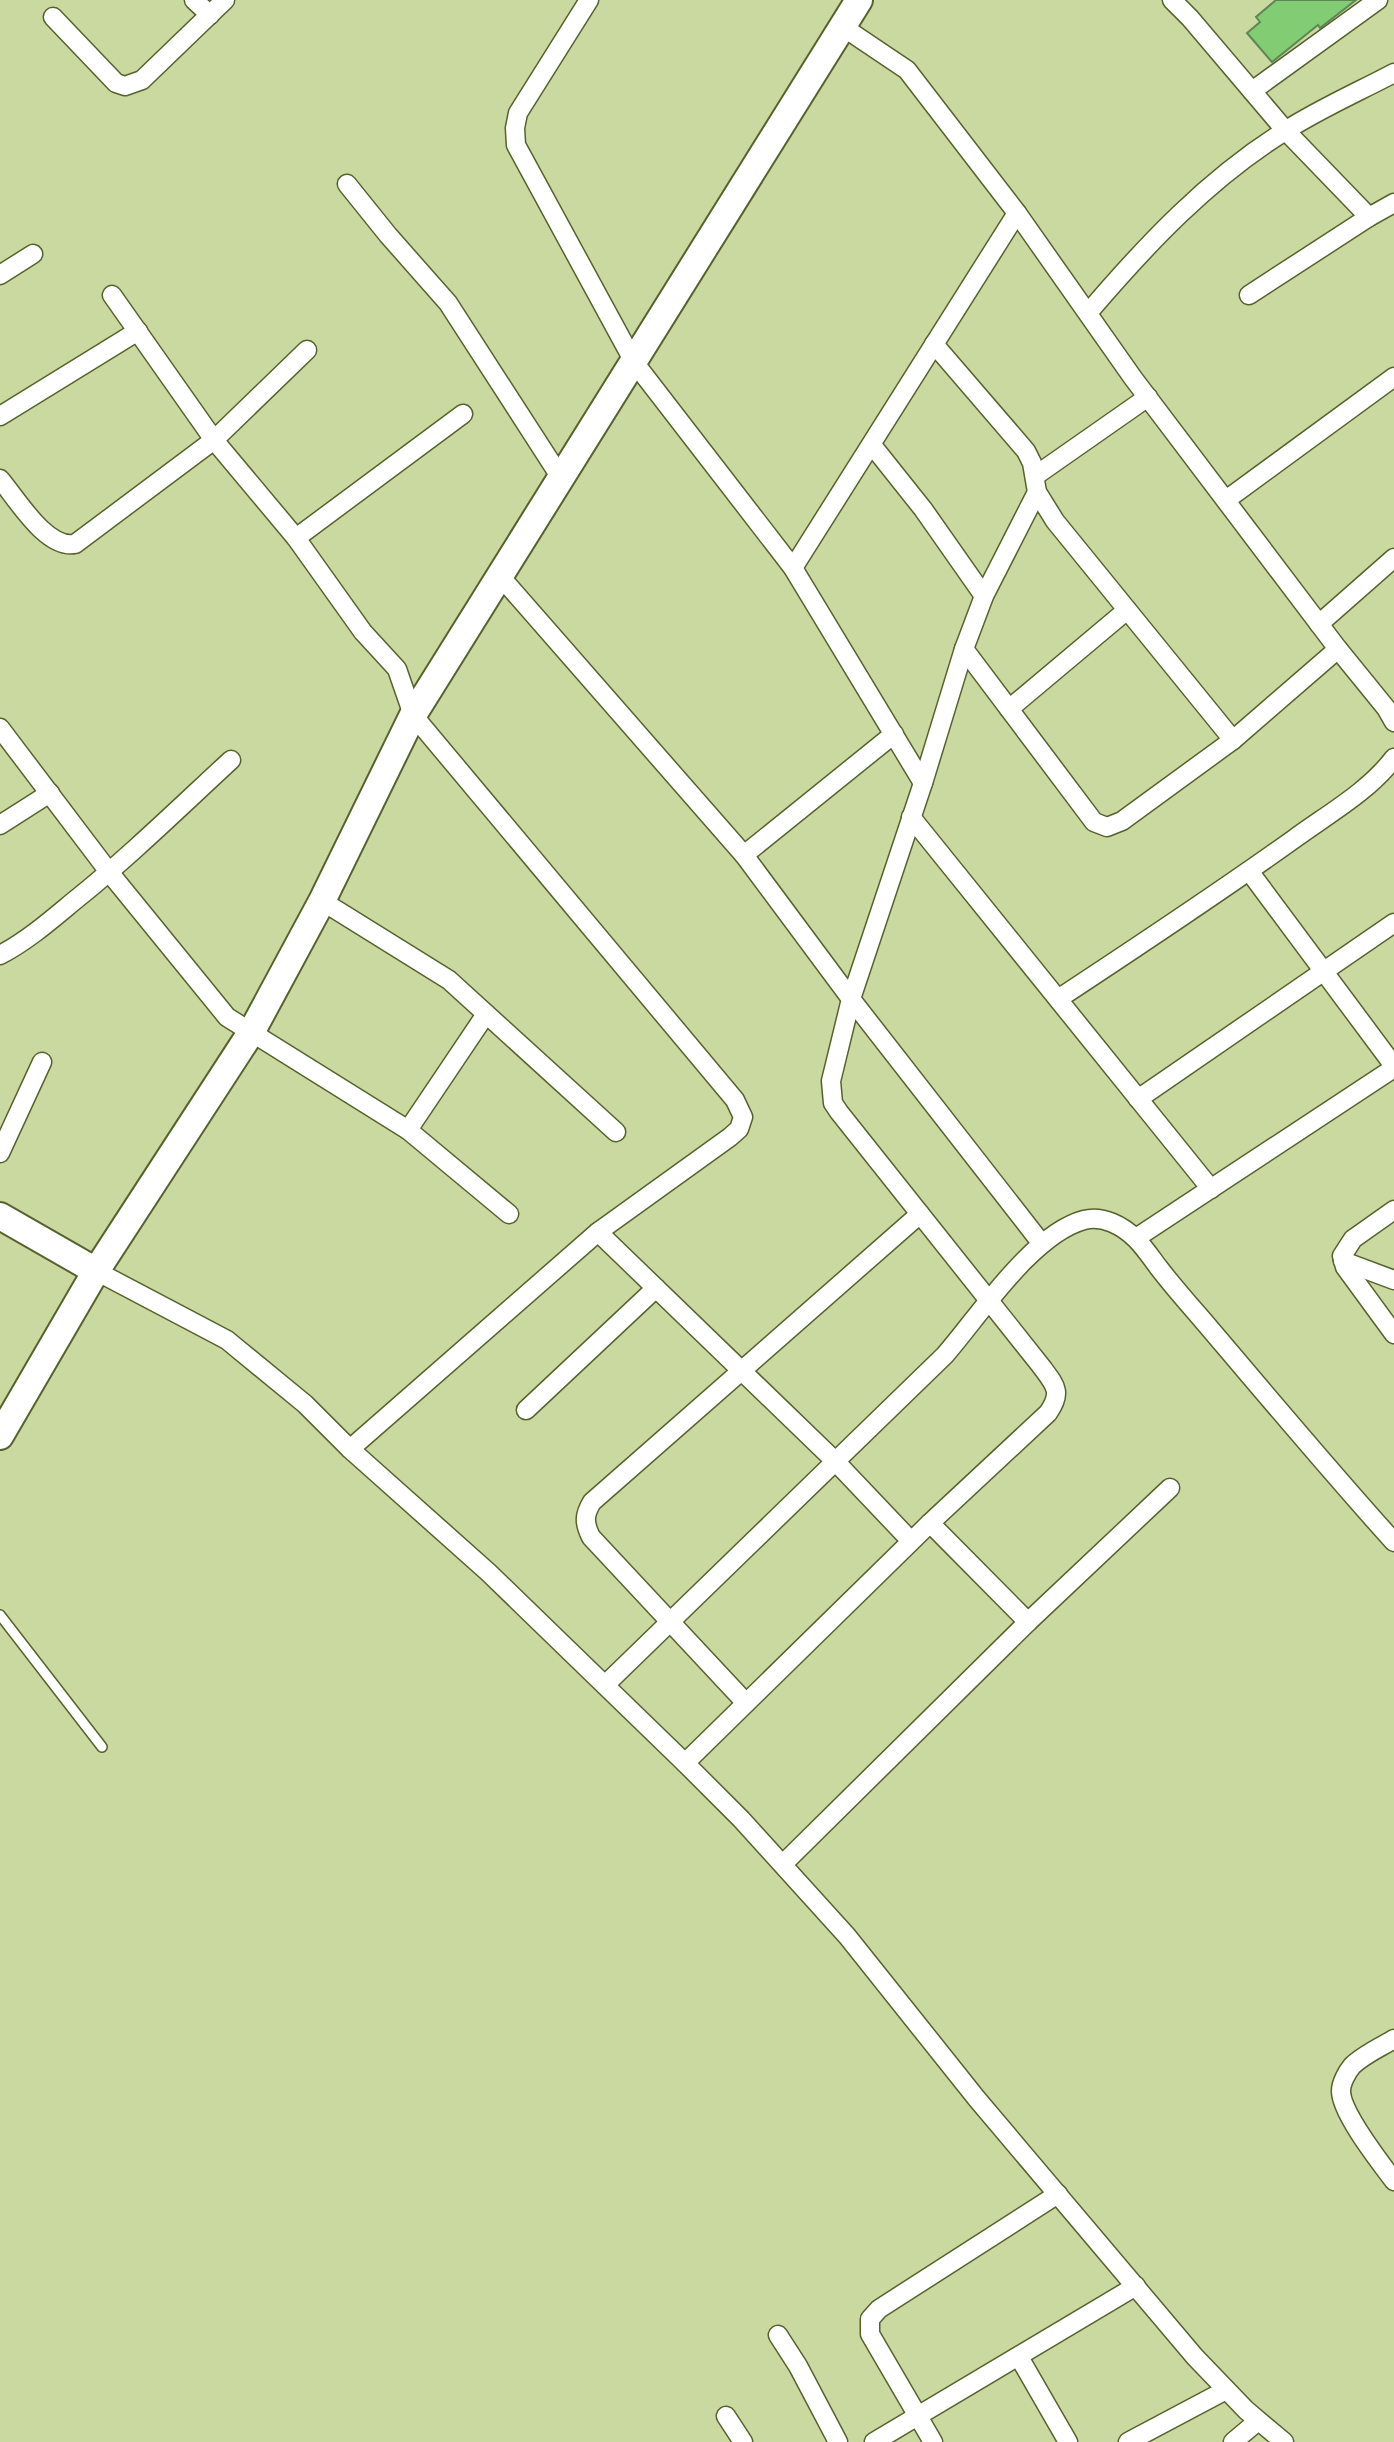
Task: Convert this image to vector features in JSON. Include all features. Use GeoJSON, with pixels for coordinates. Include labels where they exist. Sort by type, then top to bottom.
{"type":"FeatureCollection","features":[{"type":"Feature","properties":{"kind":"street"},"geometry":{"type":"LineString","coordinates":[[194,0],[210,15]]}},
{"type":"Feature","properties":{"kind":"street"},"geometry":{"type":"LineString","coordinates":[[53,17],[116,83],[125,86],[142,80],[225,0]]}},
{"type":"Feature","properties":{"kind":"street"},"geometry":{"type":"LineString","coordinates":[[589,0],[518,113],[516,145],[634,362],[793,568],[923,783]]}},
{"type":"Feature","properties":{"kind":"street"},"geometry":{"type":"LineString","coordinates":[[0,1436],[96,1271],[252,1031],[322,901],[413,715],[859,0]]}},
{"type":"Feature","properties":{"kind":"street"},"geometry":{"type":"LineString","coordinates":[[1172,0],[1285,130],[1369,217]]}},
{"type":"Feature","properties":{"kind":"street"},"geometry":{"type":"LineString","coordinates":[[1252,91],[1378,0]]}},
{"type":"Feature","properties":{"kind":"street"},"geometry":{"type":"LineString","coordinates":[[843,27],[907,70],[1017,213],[1148,397],[1394,722]]}},
{"type":"Feature","properties":{"kind":"street"},"geometry":{"type":"LineString","coordinates":[[1088,313],[1169,222],[1206,190],[1285,130],[1394,73]]}},
{"type":"Feature","properties":{"kind":"street"},"geometry":{"type":"LineString","coordinates":[[347,184],[447,303],[561,478]]}},
{"type":"Feature","properties":{"kind":"street"},"geometry":{"type":"LineString","coordinates":[[1250,295],[1394,203]]}},
{"type":"Feature","properties":{"kind":"street"},"geometry":{"type":"LineString","coordinates":[[793,568],[1017,213]]}},
{"type":"Feature","properties":{"kind":"street"},"geometry":{"type":"LineString","coordinates":[[0,275],[33,254]]}},
{"type":"Feature","properties":{"kind":"street"},"geometry":{"type":"LineString","coordinates":[[112,295],[214,440],[296,538],[363,632],[397,669],[413,715],[735,1100],[741,1111],[742,1123],[730,1137],[598,1232],[350,1449]]}},
{"type":"Feature","properties":{"kind":"street"},"geometry":{"type":"LineString","coordinates":[[0,416],[138,331]]}},
{"type":"Feature","properties":{"kind":"street"},"geometry":{"type":"LineString","coordinates":[[934,344],[1026,451],[1036,484],[1055,521],[1233,740]]}},
{"type":"Feature","properties":{"kind":"street"},"geometry":{"type":"LineString","coordinates":[[0,479],[51,539],[66,545],[75,544],[214,440],[307,349]]}},
{"type":"Feature","properties":{"kind":"street"},"geometry":{"type":"LineString","coordinates":[[1226,500],[1394,377]]}},
{"type":"Feature","properties":{"kind":"street"},"geometry":{"type":"LineString","coordinates":[[685,1763],[911,1541],[1048,1413],[1057,1398],[1052,1381],[833,1103],[830,1092],[832,1069],[851,999],[923,783],[964,649],[984,596],[1036,484],[1148,397]]}},
{"type":"Feature","properties":{"kind":"street"},"geometry":{"type":"LineString","coordinates":[[296,538],[463,414]]}},
{"type":"Feature","properties":{"kind":"street"},"geometry":{"type":"LineString","coordinates":[[872,445],[923,509],[984,596]]}},
{"type":"Feature","properties":{"kind":"street"},"geometry":{"type":"LineString","coordinates":[[1319,624],[1394,558]]}},
{"type":"Feature","properties":{"kind":"street"},"geometry":{"type":"LineString","coordinates":[[500,576],[744,855],[851,999],[1042,1244]]}},
{"type":"Feature","properties":{"kind":"street"},"geometry":{"type":"LineString","coordinates":[[1009,709],[1127,610]]}},
{"type":"Feature","properties":{"kind":"street"},"geometry":{"type":"LineString","coordinates":[[964,649],[1094,821],[1107,827],[1122,821],[1233,740],[1338,649]]}},
{"type":"Feature","properties":{"kind":"street"},"geometry":{"type":"LineString","coordinates":[[0,729],[110,873],[227,1017],[408,1130],[509,1214]]}},
{"type":"Feature","properties":{"kind":"street"},"geometry":{"type":"LineString","coordinates":[[744,855],[894,734]]}},
{"type":"Feature","properties":{"kind":"street"},"geometry":{"type":"LineString","coordinates":[[1058,999],[1249,871],[1361,791],[1384,772],[1394,758]]}},
{"type":"Feature","properties":{"kind":"street"},"geometry":{"type":"LineString","coordinates":[[0,955],[14,948],[110,873],[231,760]]}},
{"type":"Feature","properties":{"kind":"street"},"geometry":{"type":"LineString","coordinates":[[0,825],[50,793]]}},
{"type":"Feature","properties":{"kind":"street"},"geometry":{"type":"LineString","coordinates":[[911,817],[1211,1189]]}},
{"type":"Feature","properties":{"kind":"street"},"geometry":{"type":"LineString","coordinates":[[1136,1238],[1394,1067],[1249,871]]}},
{"type":"Feature","properties":{"kind":"street"},"geometry":{"type":"LineString","coordinates":[[322,901],[449,980],[615,1132]]}},
{"type":"Feature","properties":{"kind":"street"},"geometry":{"type":"LineString","coordinates":[[1138,1098],[1394,923]]}},
{"type":"Feature","properties":{"kind":"street"},"geometry":{"type":"LineString","coordinates":[[408,1130],[486,1014]]}},
{"type":"Feature","properties":{"kind":"street"},"geometry":{"type":"LineString","coordinates":[[0,1153],[42,1062]]}},
{"type":"Feature","properties":{"kind":"street"},"geometry":{"type":"LineString","coordinates":[[1394,1210],[1353,1239],[1344,1250],[1343,1261],[1345,1268],[1394,1334]]}},
{"type":"Feature","properties":{"kind":"street"},"geometry":{"type":"LineString","coordinates":[[746,1703],[591,1537],[585,1524],[586,1513],[592,1502],[920,1214]]}},
{"type":"Feature","properties":{"kind":"street"},"geometry":{"type":"LineString","coordinates":[[0,1216],[96,1271],[227,1339],[305,1404],[350,1449],[488,1572],[741,1819],[848,1936],[977,2099],[1195,2357],[1258,2421],[1284,2442]]}},
{"type":"Feature","properties":{"kind":"street"},"geometry":{"type":"LineString","coordinates":[[605,1685],[945,1355],[1002,1283],[1042,1244],[1066,1227],[1085,1220],[1113,1222],[1136,1238],[1181,1295],[1394,1542]]}},
{"type":"Feature","properties":{"kind":"street"},"geometry":{"type":"LineString","coordinates":[[598,1232],[835,1461],[911,1541]]}},
{"type":"Feature","properties":{"kind":"street"},"geometry":{"type":"LineString","coordinates":[[1343,1261],[1394,1280]]}},
{"type":"Feature","properties":{"kind":"street"},"geometry":{"type":"LineString","coordinates":[[526,1410],[656,1288]]}},
{"type":"Feature","properties":{"kind":"street"},"geometry":{"type":"LineString","coordinates":[[782,1864],[1028,1622],[1170,1488]]}},
{"type":"Feature","properties":{"kind":"street"},"geometry":{"type":"LineString","coordinates":[[930,1523],[1028,1622]]}},
{"type":"Feature","properties":{"kind":"street"},"geometry":{"type":"LineString","coordinates":[[1394,2039],[1352,2066],[1341,2090],[1344,2106],[1394,2181]]}},
{"type":"Feature","properties":{"kind":"street"},"geometry":{"type":"LineString","coordinates":[[933,2442],[870,2334],[870,2319],[879,2309],[1058,2194]]}},
{"type":"Feature","properties":{"kind":"street"},"geometry":{"type":"LineString","coordinates":[[874,2442],[1136,2286]]}},
{"type":"Feature","properties":{"kind":"street"},"geometry":{"type":"LineString","coordinates":[[778,2334],[838,2442]]}},
{"type":"Feature","properties":{"kind":"street"},"geometry":{"type":"LineString","coordinates":[[1019,2357],[1068,2442]]}},
{"type":"Feature","properties":{"kind":"street"},"geometry":{"type":"LineString","coordinates":[[1128,2442],[1226,2390]]}},
{"type":"Feature","properties":{"kind":"street"},"geometry":{"type":"LineString","coordinates":[[726,2416],[743,2442]]}},
{"type":"Feature","properties":{"kind":"street"},"geometry":{"type":"LineString","coordinates":[[1233,2442],[1258,2421]]}},
{"type":"Feature","properties":{"kind":"lane"},"geometry":{"type":"LineString","coordinates":[[0,1615],[102,1747]]}},
{"type":"Feature","properties":{"kind":"building"},"geometry":{"type":"Polygon","coordinates":[[[1276,0],[1356,0],[1320,28],[1318,25],[1272,62],[1247,33],[1260,22],[1256,17],[1276,0]]]}}]}
